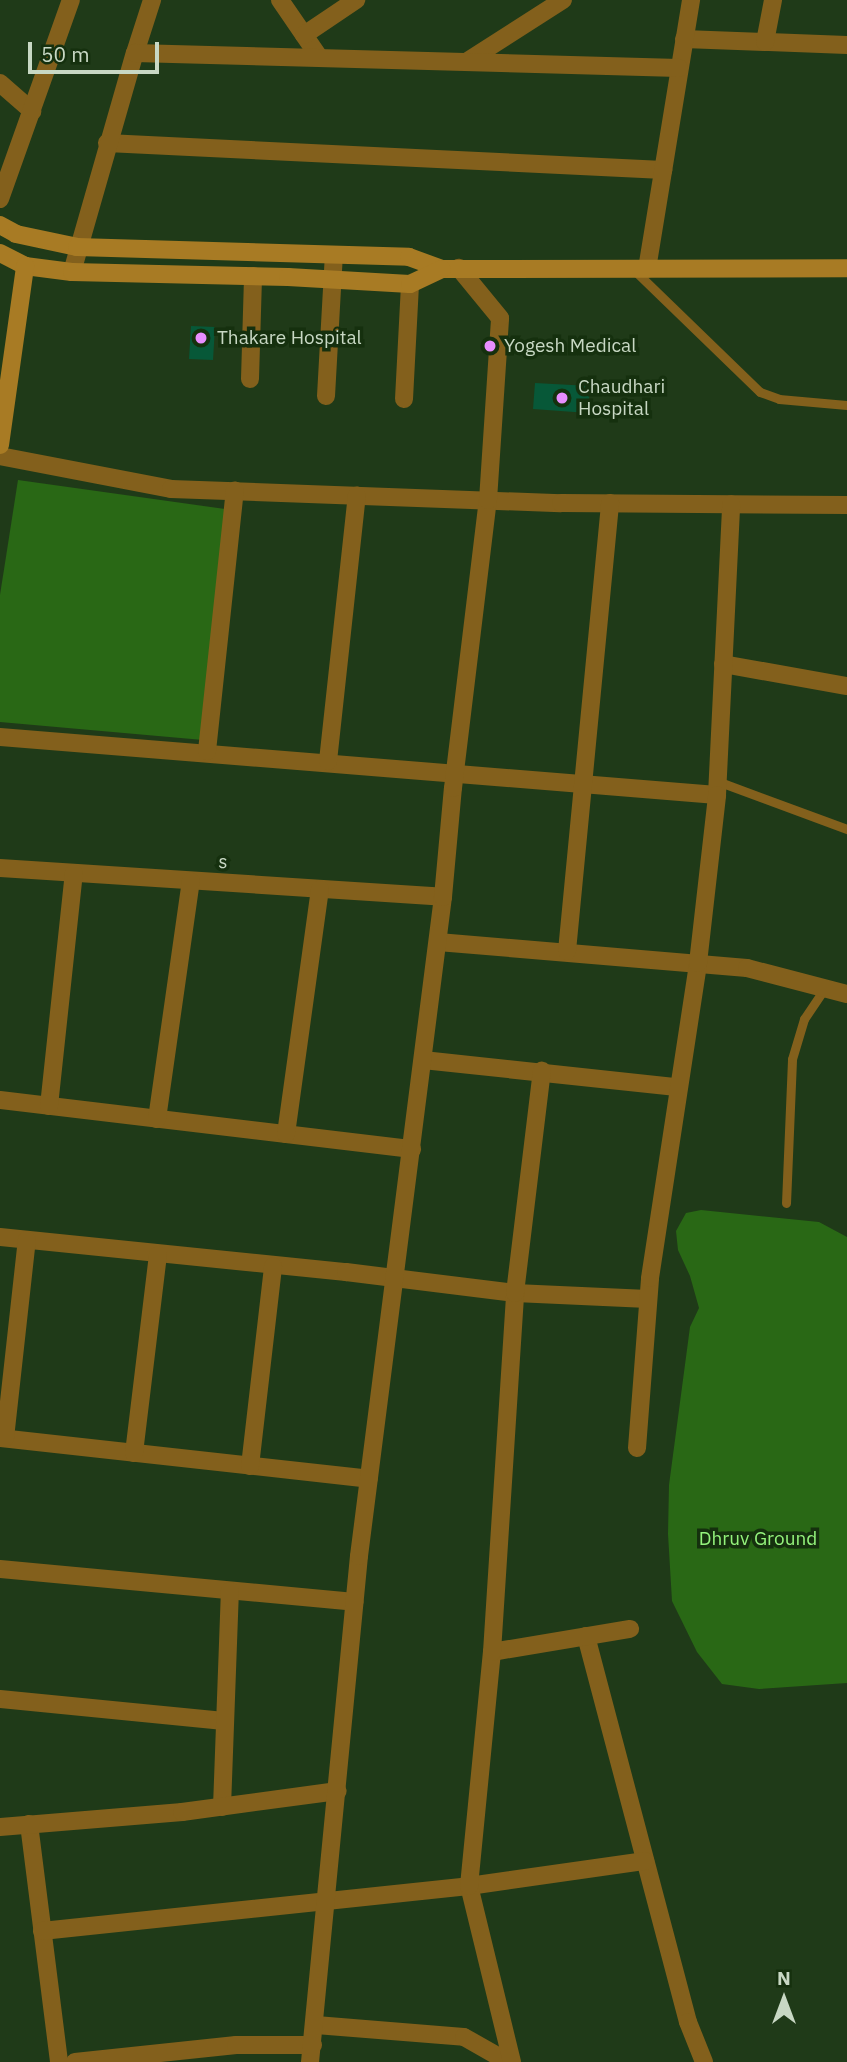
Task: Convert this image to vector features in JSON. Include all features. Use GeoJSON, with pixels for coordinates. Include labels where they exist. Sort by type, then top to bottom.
{"type":"FeatureCollection","features":[{"type":"Feature","properties":{"kind":"street"},"geometry":{"type":"LineString","coordinates":[[0,199],[71,0]]}},
{"type":"Feature","properties":{"kind":"street"},"geometry":{"type":"LineString","coordinates":[[72,272],[107,143],[152,0]]}},
{"type":"Feature","properties":{"kind":"street"},"geometry":{"type":"LineString","coordinates":[[280,0],[319,57]]}},
{"type":"Feature","properties":{"kind":"street"},"geometry":{"type":"LineString","coordinates":[[303,35],[356,0]]}},
{"type":"Feature","properties":{"kind":"street"},"geometry":{"type":"LineString","coordinates":[[466,62],[564,0]]}},
{"type":"Feature","properties":{"kind":"street"},"geometry":{"type":"LineString","coordinates":[[640,269],[663,170],[691,0]]}},
{"type":"Feature","properties":{"kind":"street"},"geometry":{"type":"LineString","coordinates":[[765,42],[773,0]]}},
{"type":"Feature","properties":{"kind":"street"},"geometry":{"type":"LineString","coordinates":[[684,39],[846,41]]}},
{"type":"Feature","properties":{"kind":"street"},"geometry":{"type":"LineString","coordinates":[[135,53],[679,68]]}},
{"type":"Feature","properties":{"kind":"street"},"geometry":{"type":"LineString","coordinates":[[0,83],[32,111]]}},
{"type":"Feature","properties":{"kind":"street"},"geometry":{"type":"LineString","coordinates":[[107,143],[663,170]]}},
{"type":"Feature","properties":{"kind":"street"},"geometry":{"type":"LineString","coordinates":[[0,225],[23,236],[77,247],[409,257],[451,269],[847,268]]}},
{"type":"Feature","properties":{"kind":"street"},"geometry":{"type":"LineString","coordinates":[[0,253],[25,266],[72,272],[253,276],[410,284],[451,269]]}},
{"type":"Feature","properties":{"kind":"street"},"geometry":{"type":"LineString","coordinates":[[326,396],[334,255]]}},
{"type":"Feature","properties":{"kind":"street"},"geometry":{"type":"LineString","coordinates":[[0,445],[25,266]]}},
{"type":"Feature","properties":{"kind":"street"},"geometry":{"type":"LineString","coordinates":[[75,2062],[236,2045],[312,2054],[354,1602],[438,942],[455,773],[488,500],[500,318],[451,269]]}},
{"type":"Feature","properties":{"kind":"street"},"geometry":{"type":"LineString","coordinates":[[250,379],[253,276]]}},
{"type":"Feature","properties":{"kind":"street"},"geometry":{"type":"LineString","coordinates":[[404,399],[410,284]]}},
{"type":"Feature","properties":{"kind":"street"},"geometry":{"type":"LineString","coordinates":[[0,456],[171,489],[610,503],[847,505]]}},
{"type":"Feature","properties":{"kind":"street"},"geometry":{"type":"LineString","coordinates":[[207,751],[235,491]]}},
{"type":"Feature","properties":{"kind":"street"},"geometry":{"type":"LineString","coordinates":[[328,761],[357,496]]}},
{"type":"Feature","properties":{"kind":"street"},"geometry":{"type":"LineString","coordinates":[[568,951],[610,503]]}},
{"type":"Feature","properties":{"kind":"street"},"geometry":{"type":"LineString","coordinates":[[637,1448],[648,1299],[677,1087],[685,1053],[698,963],[717,788],[731,504]]}},
{"type":"Feature","properties":{"kind":"street"},"geometry":{"type":"LineString","coordinates":[[723,664],[847,686]]}},
{"type":"Feature","properties":{"kind":"street"},"geometry":{"type":"LineString","coordinates":[[0,737],[207,751],[582,785],[717,788]]}},
{"type":"Feature","properties":{"kind":"street","name":"s"},"geometry":{"type":"LineString","coordinates":[[0,868],[443,897]]}},
{"type":"Feature","properties":{"kind":"street"},"geometry":{"type":"LineString","coordinates":[[50,1106],[74,873]]}},
{"type":"Feature","properties":{"kind":"street"},"geometry":{"type":"LineString","coordinates":[[156,1119],[191,881]]}},
{"type":"Feature","properties":{"kind":"street"},"geometry":{"type":"LineString","coordinates":[[286,1134],[320,889]]}},
{"type":"Feature","properties":{"kind":"street"},"geometry":{"type":"LineString","coordinates":[[438,942],[747,968],[847,994]]}},
{"type":"Feature","properties":{"kind":"street"},"geometry":{"type":"LineString","coordinates":[[423,1060],[677,1087]]}},
{"type":"Feature","properties":{"kind":"street"},"geometry":{"type":"LineString","coordinates":[[510,2062],[470,1886],[492,1652],[515,1293],[542,1071]]}},
{"type":"Feature","properties":{"kind":"street"},"geometry":{"type":"LineString","coordinates":[[0,1100],[412,1149]]}},
{"type":"Feature","properties":{"kind":"street"},"geometry":{"type":"LineString","coordinates":[[0,1237],[515,1293],[648,1299]]}},
{"type":"Feature","properties":{"kind":"street"},"geometry":{"type":"LineString","coordinates":[[27,1240],[3,1438],[369,1479]]}},
{"type":"Feature","properties":{"kind":"street"},"geometry":{"type":"LineString","coordinates":[[134,1452],[158,1255]]}},
{"type":"Feature","properties":{"kind":"street"},"geometry":{"type":"LineString","coordinates":[[250,1466],[273,1266]]}},
{"type":"Feature","properties":{"kind":"street"},"geometry":{"type":"LineString","coordinates":[[0,1569],[354,1602]]}},
{"type":"Feature","properties":{"kind":"street"},"geometry":{"type":"LineString","coordinates":[[222,1807],[230,1591]]}},
{"type":"Feature","properties":{"kind":"street"},"geometry":{"type":"LineString","coordinates":[[492,1652],[630,1629]]}},
{"type":"Feature","properties":{"kind":"street"},"geometry":{"type":"LineString","coordinates":[[586,1636],[688,2022],[704,2062]]}},
{"type":"Feature","properties":{"kind":"street"},"geometry":{"type":"LineString","coordinates":[[0,1699],[224,1721]]}},
{"type":"Feature","properties":{"kind":"street"},"geometry":{"type":"LineString","coordinates":[[0,1828],[222,1807],[338,1791]]}},
{"type":"Feature","properties":{"kind":"street"},"geometry":{"type":"LineString","coordinates":[[29,1825],[59,2062]]}},
{"type":"Feature","properties":{"kind":"street"},"geometry":{"type":"LineString","coordinates":[[42,1931],[324,1903],[645,1861]]}},
{"type":"Feature","properties":{"kind":"street"},"geometry":{"type":"LineString","coordinates":[[316,2025],[464,2037],[510,2062]]}},
{"type":"Feature","properties":{"kind":"lane"},"geometry":{"type":"LineString","coordinates":[[640,269],[760,392],[779,399],[847,405]]}},
{"type":"Feature","properties":{"kind":"lane"},"geometry":{"type":"LineString","coordinates":[[717,788],[847,829]]}},
{"type":"Feature","properties":{"kind":"lane"},"geometry":{"type":"LineString","coordinates":[[786,1203],[792,1059],[804,1019],[825,988]]}},
{"type":"Feature","properties":{"kind":"green space"},"geometry":{"type":"Polygon","coordinates":[[[18,480],[225,509],[203,740],[0,722],[0,595],[18,480]]]}},
{"type":"Feature","properties":{"kind":"green space","name":"Dhruv Ground"},"geometry":{"type":"Polygon","coordinates":[[[701,1210],[819,1222],[847,1237],[847,1683],[759,1689],[722,1684],[697,1652],[672,1601],[668,1534],[669,1485],[690,1327],[699,1308],[690,1276],[678,1250],[676,1231],[686,1213],[701,1210]]]}},
{"type":"Feature","properties":{"kind":"building"},"geometry":{"type":"Polygon","coordinates":[[[191,326],[215,327],[213,360],[189,359],[191,326]]]}},
{"type":"Feature","properties":{"kind":"building"},"geometry":{"type":"Polygon","coordinates":[[[535,383],[590,386],[588,413],[533,409],[535,383]]]}},
{"type":"Feature","properties":{"kind":"place","name":"Thakare Hospital"},"geometry":{"type":"Point","coordinates":[201,338]}},
{"type":"Feature","properties":{"kind":"place","name":"Yogesh Medical"},"geometry":{"type":"Point","coordinates":[490,346]}},
{"type":"Feature","properties":{"kind":"place","name":"Chaudhari Hospital"},"geometry":{"type":"Point","coordinates":[562,398]}}]}
